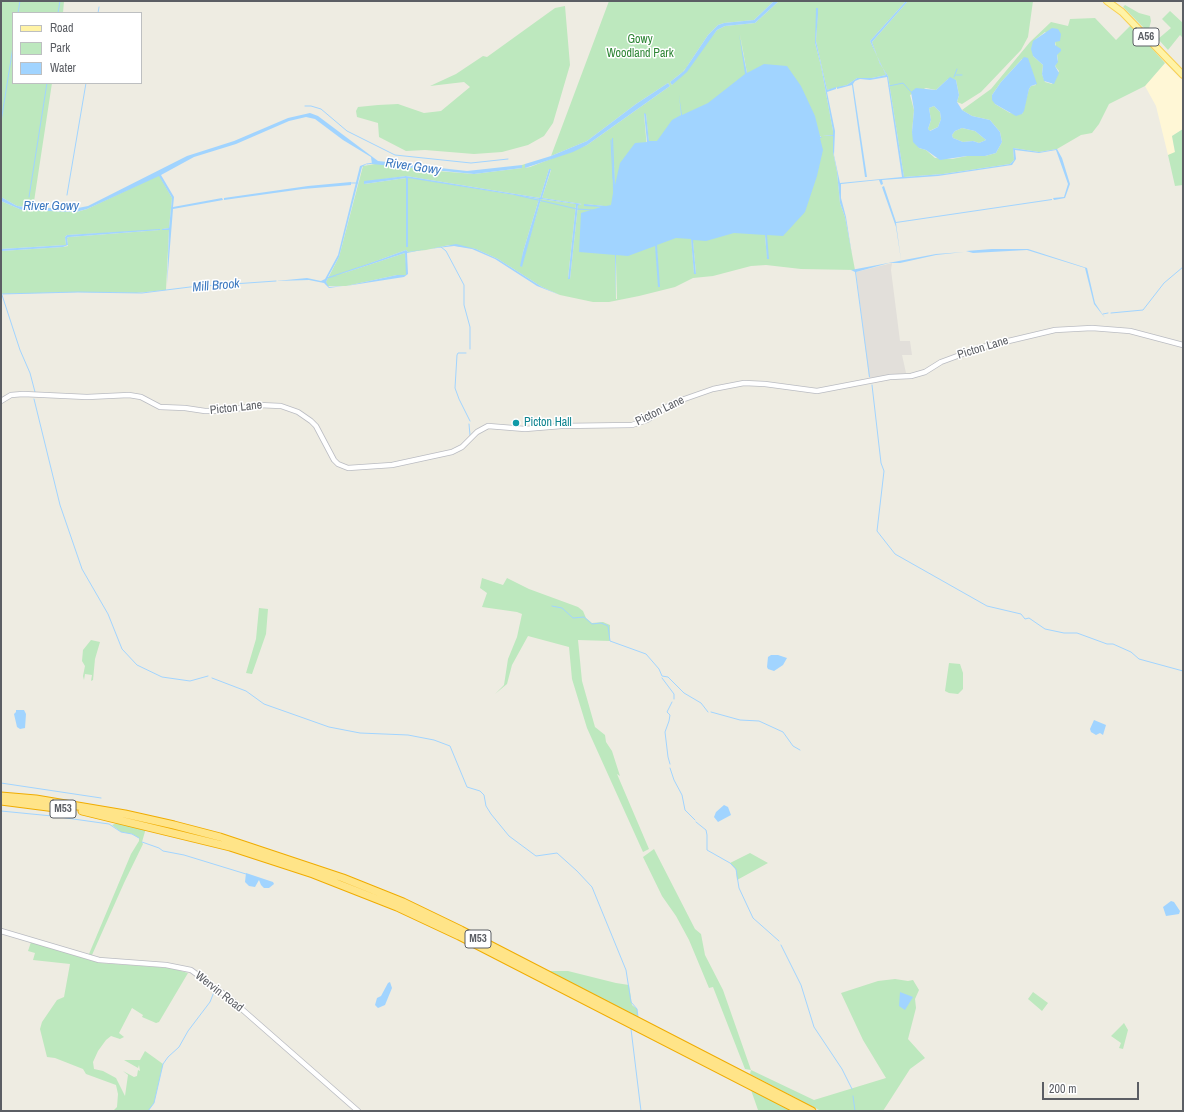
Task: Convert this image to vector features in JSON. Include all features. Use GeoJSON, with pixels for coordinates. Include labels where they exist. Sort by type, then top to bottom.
{"type":"FeatureCollection","features":[{"type":"Feature","properties":{"kind":"highway","name":"M53"},"geometry":{"type":"LineString","coordinates":[[1,796],[125,814],[174,825],[220,837],[343,878],[403,902],[461,930],[812,1111]]}},
{"type":"Feature","properties":{"kind":"highway","name":"M53"},"geometry":{"type":"LineString","coordinates":[[1,802],[13,802],[85,812],[204,840],[313,874],[355,890],[459,936],[800,1111]]}},
{"type":"Feature","properties":{"kind":"main road","name":"A56"},"geometry":{"type":"LineString","coordinates":[[1107,1],[1122,12],[1183,75]]}},
{"type":"Feature","properties":{"kind":"street","name":"Picton Lane"},"geometry":{"type":"LineString","coordinates":[[1,401],[11,395],[23,394],[87,397],[129,395],[141,397],[160,406],[185,408],[205,412],[224,411],[259,405],[281,406],[298,412],[316,426],[334,460],[338,464],[348,468],[355,468],[392,465],[452,452],[462,447],[477,432],[488,426],[525,429],[561,426],[610,427],[632,425],[647,420],[673,403],[713,389],[744,383],[766,384],[817,391],[874,380],[911,376],[926,372],[941,362],[979,348],[1055,330],[1092,328],[1130,331],[1183,344]]}},
{"type":"Feature","properties":{"kind":"street","name":"Wervin Road"},"geometry":{"type":"LineString","coordinates":[[1,931],[99,960],[166,965],[191,970],[228,997],[358,1111]]}},
{"type":"Feature","properties":{"kind":"shaded area"},"geometry":{"type":"Polygon","coordinates":[[[1165,63],[1183,81],[1183,129],[1172,136],[1175,153],[1168,155],[1156,106],[1145,86],[1165,63]]]}},
{"type":"Feature","properties":{"kind":"shaded area"},"geometry":{"type":"Polygon","coordinates":[[[892,263],[891,270],[900,341],[910,341],[912,355],[902,355],[906,373],[869,378],[856,272],[892,263]]]}},
{"type":"Feature","properties":{"kind":"green space"},"geometry":{"type":"Polygon","coordinates":[[[1,1],[64,1],[63,12],[12,12],[12,84],[52,84],[33,208],[17,206],[1,197],[1,1]]]}},
{"type":"Feature","properties":{"kind":"green space","name":"Gowy Woodland Park"},"geometry":{"type":"Polygon","coordinates":[[[609,1],[774,1],[754,20],[718,25],[708,35],[686,67],[717,30],[725,26],[755,23],[779,1],[906,1],[870,41],[886,75],[872,78],[857,78],[847,85],[827,90],[816,41],[818,8],[815,43],[821,66],[833,131],[833,135],[823,136],[833,136],[833,152],[837,172],[840,203],[845,217],[855,270],[801,269],[766,265],[751,266],[713,276],[693,278],[675,287],[639,296],[609,302],[593,302],[560,295],[542,287],[498,259],[476,249],[449,245],[426,250],[408,252],[406,250],[341,274],[405,253],[407,275],[397,275],[346,286],[327,286],[326,282],[339,257],[363,166],[381,163],[437,171],[474,174],[522,168],[522,165],[525,164],[525,168],[530,167],[587,145],[670,86],[668,83],[636,104],[587,141],[551,156],[609,1]],[[740,34],[757,142],[767,258],[764,207],[795,142],[821,138],[821,136],[796,140],[757,129],[740,34]],[[682,72],[670,82],[672,85],[682,72]],[[644,114],[659,287],[656,235],[689,213],[694,273],[696,273],[682,125],[650,154],[646,114],[644,114]],[[614,164],[613,207],[585,204],[614,209],[617,299],[614,164]],[[549,169],[540,198],[406,176],[364,182],[364,184],[406,178],[406,247],[408,247],[407,177],[539,199],[523,252],[521,267],[541,199],[576,204],[568,278],[570,279],[578,205],[582,204],[542,198],[551,170],[549,169]]]}},
{"type":"Feature","properties":{"kind":"green space"},"geometry":{"type":"Polygon","coordinates":[[[908,1],[1033,1],[1028,37],[1021,50],[981,92],[962,104],[957,102],[959,95],[956,80],[948,79],[936,90],[926,88],[910,95],[914,110],[912,132],[919,148],[926,150],[935,158],[952,159],[967,156],[985,156],[996,153],[1002,142],[1000,132],[990,120],[972,116],[962,110],[991,89],[1030,42],[1051,22],[1068,26],[1070,19],[1095,18],[1116,40],[1131,25],[1165,63],[1145,86],[1109,104],[1099,124],[1092,133],[1081,135],[1057,149],[1039,152],[1013,148],[1014,160],[1010,164],[943,174],[904,177],[888,76],[880,64],[872,42],[908,1]],[[1045,32],[1036,39],[1033,56],[1043,65],[1042,74],[1045,82],[1052,84],[1059,71],[1055,66],[1058,60],[1055,41],[1058,41],[1045,32]],[[1022,59],[1001,82],[992,95],[995,104],[1010,113],[1022,114],[1029,89],[1031,86],[1036,85],[1022,59]]]}},
{"type":"Feature","properties":{"kind":"green space"},"geometry":{"type":"Polygon","coordinates":[[[1125,5],[1139,13],[1150,16],[1151,21],[1147,31],[1123,7],[1125,5]]]}},
{"type":"Feature","properties":{"kind":"green space"},"geometry":{"type":"Polygon","coordinates":[[[565,6],[570,65],[553,123],[544,136],[528,145],[502,152],[474,154],[425,150],[406,151],[379,137],[378,123],[357,117],[356,111],[358,107],[378,105],[398,104],[424,113],[441,111],[470,87],[464,82],[430,86],[456,74],[483,56],[487,57],[555,8],[565,6]]]}},
{"type":"Feature","properties":{"kind":"green space"},"geometry":{"type":"Polygon","coordinates":[[[1170,11],[1183,23],[1183,38],[1180,35],[1168,50],[1158,39],[1171,28],[1162,19],[1170,11]]]}},
{"type":"Feature","properties":{"kind":"green space"},"geometry":{"type":"Polygon","coordinates":[[[934,106],[940,112],[941,119],[938,127],[929,131],[928,129],[931,120],[929,108],[934,106]]]}},
{"type":"Feature","properties":{"kind":"green space"},"geometry":{"type":"Polygon","coordinates":[[[962,128],[975,131],[986,140],[979,143],[973,141],[963,142],[953,138],[952,135],[955,131],[962,128]]]}},
{"type":"Feature","properties":{"kind":"green space"},"geometry":{"type":"Polygon","coordinates":[[[1183,129],[1183,185],[1175,186],[1168,155],[1175,152],[1172,136],[1183,129]]]}},
{"type":"Feature","properties":{"kind":"green space"},"geometry":{"type":"Polygon","coordinates":[[[159,175],[172,198],[169,228],[163,229],[169,230],[166,290],[136,293],[78,292],[1,294],[1,251],[68,246],[67,238],[69,237],[160,230],[67,235],[65,237],[66,245],[1,249],[1,201],[22,210],[77,212],[87,209],[159,175]]]}},
{"type":"Feature","properties":{"kind":"green space"},"geometry":{"type":"Polygon","coordinates":[[[482,578],[503,585],[507,578],[529,589],[578,607],[583,611],[586,618],[592,623],[603,622],[610,625],[610,641],[578,640],[582,681],[595,727],[605,735],[606,742],[612,751],[620,776],[617,774],[649,849],[643,852],[587,728],[572,679],[569,647],[528,636],[512,665],[507,684],[495,694],[504,685],[508,659],[517,637],[522,614],[482,607],[487,593],[480,588],[482,578]]]}},
{"type":"Feature","properties":{"kind":"green space"},"geometry":{"type":"Polygon","coordinates":[[[259,608],[268,609],[266,634],[252,674],[246,673],[256,639],[259,608]]]}},
{"type":"Feature","properties":{"kind":"green space"},"geometry":{"type":"Polygon","coordinates":[[[91,640],[100,642],[95,659],[93,680],[91,681],[92,675],[85,674],[84,680],[83,676],[85,666],[82,661],[83,650],[91,640]]]}},
{"type":"Feature","properties":{"kind":"green space"},"geometry":{"type":"Polygon","coordinates":[[[949,663],[960,664],[963,673],[963,689],[958,694],[945,691],[949,663]]]}},
{"type":"Feature","properties":{"kind":"green space"},"geometry":{"type":"Polygon","coordinates":[[[117,823],[146,828],[142,842],[143,844],[92,955],[89,954],[131,854],[139,841],[139,838],[132,834],[121,832],[112,825],[117,823]]]}},
{"type":"Feature","properties":{"kind":"green space"},"geometry":{"type":"Polygon","coordinates":[[[654,849],[695,929],[701,934],[705,955],[723,990],[751,1070],[745,1069],[713,987],[709,988],[689,940],[676,916],[662,896],[643,857],[654,849]]]}},
{"type":"Feature","properties":{"kind":"green space"},"geometry":{"type":"Polygon","coordinates":[[[750,853],[768,863],[737,880],[736,870],[730,863],[750,853]]]}},
{"type":"Feature","properties":{"kind":"green space"},"geometry":{"type":"Polygon","coordinates":[[[31,942],[100,963],[171,968],[188,973],[159,1022],[156,1023],[142,1017],[143,1015],[132,1008],[119,1033],[124,1037],[120,1039],[111,1036],[106,1040],[98,1051],[93,1062],[94,1069],[103,1071],[116,1078],[125,1096],[128,1075],[123,1071],[134,1077],[137,1076],[138,1070],[140,1071],[139,1065],[138,1068],[124,1060],[140,1060],[145,1051],[163,1064],[154,1103],[148,1111],[113,1111],[117,1107],[118,1094],[116,1085],[86,1074],[83,1069],[55,1058],[47,1057],[40,1029],[42,1022],[57,1000],[64,997],[70,964],[33,960],[35,953],[28,951],[31,942]]]}},
{"type":"Feature","properties":{"kind":"green space"},"geometry":{"type":"Polygon","coordinates":[[[549,971],[568,971],[629,985],[632,1005],[637,1009],[638,1017],[549,971]]]}},
{"type":"Feature","properties":{"kind":"green space"},"geometry":{"type":"Polygon","coordinates":[[[895,979],[908,981],[913,980],[919,990],[915,999],[916,1008],[908,1039],[925,1058],[910,1069],[883,1111],[821,1111],[750,1074],[751,1070],[814,1100],[886,1078],[863,1040],[841,993],[878,981],[895,979]]]}},
{"type":"Feature","properties":{"kind":"green space"},"geometry":{"type":"Polygon","coordinates":[[[1033,992],[1048,1003],[1042,1011],[1028,999],[1033,992]]]}},
{"type":"Feature","properties":{"kind":"green space"},"geometry":{"type":"Polygon","coordinates":[[[1124,1023],[1128,1030],[1123,1049],[1119,1048],[1121,1043],[1111,1036],[1124,1023]]]}},
{"type":"Feature","properties":{"kind":"green space"},"geometry":{"type":"Polygon","coordinates":[[[751,1090],[791,1111],[753,1111],[758,1110],[751,1090]]]}},
{"type":"Feature","properties":{"kind":"water"},"geometry":{"type":"Polygon","coordinates":[[[774,1],[779,1],[755,23],[725,26],[717,30],[687,72],[672,85],[670,82],[684,71],[708,35],[718,25],[754,20],[774,1]]]}},
{"type":"Feature","properties":{"kind":"water"},"geometry":{"type":"Polygon","coordinates":[[[906,1],[908,1],[872,42],[877,56],[870,41],[906,1]]]}},
{"type":"Feature","properties":{"kind":"water"},"geometry":{"type":"Polygon","coordinates":[[[816,8],[818,8],[818,14],[816,41],[827,90],[836,87],[836,89],[827,92],[835,131],[834,155],[840,183],[902,177],[887,77],[870,80],[860,79],[855,81],[853,84],[867,177],[865,177],[852,85],[837,89],[837,87],[847,85],[857,78],[872,78],[886,75],[883,68],[888,76],[904,177],[943,174],[1010,164],[1014,160],[1013,148],[1039,152],[1057,149],[1062,158],[1070,184],[1065,198],[1054,200],[1053,198],[1064,197],[1068,184],[1056,150],[1039,153],[1015,150],[1016,159],[1012,165],[938,176],[882,180],[883,184],[881,185],[879,180],[841,184],[841,198],[846,217],[852,255],[845,217],[840,203],[837,172],[833,152],[833,136],[823,136],[833,135],[833,131],[821,66],[815,43],[816,8]]]}},
{"type":"Feature","properties":{"kind":"water"},"geometry":{"type":"Polygon","coordinates":[[[1052,28],[1058,29],[1061,34],[1060,41],[1055,42],[1055,45],[1061,49],[1061,51],[1057,55],[1058,62],[1055,66],[1059,73],[1054,84],[1044,81],[1042,74],[1043,65],[1033,56],[1031,49],[1033,41],[1052,28]]]}},
{"type":"Feature","properties":{"kind":"water"},"geometry":{"type":"Polygon","coordinates":[[[739,34],[747,73],[764,64],[787,66],[801,86],[815,116],[820,136],[822,138],[820,138],[823,150],[817,176],[805,212],[783,236],[767,235],[769,259],[767,259],[765,235],[734,233],[706,241],[693,240],[696,274],[694,274],[691,239],[676,238],[657,245],[660,287],[658,287],[655,246],[628,256],[616,255],[616,299],[615,255],[579,252],[581,213],[601,207],[584,206],[584,204],[611,205],[613,193],[612,138],[615,185],[620,163],[635,143],[647,142],[644,113],[646,114],[649,141],[657,141],[672,120],[681,115],[679,95],[682,115],[708,103],[745,74],[739,34]]]}},
{"type":"Feature","properties":{"kind":"water"},"geometry":{"type":"Polygon","coordinates":[[[1024,57],[1028,58],[1037,84],[1031,86],[1029,89],[1024,111],[1022,114],[1016,116],[995,104],[992,100],[992,95],[1001,82],[1024,57]]]}},
{"type":"Feature","properties":{"kind":"water"},"geometry":{"type":"Polygon","coordinates":[[[950,77],[956,80],[959,95],[957,102],[962,110],[972,116],[990,120],[1000,132],[1002,142],[996,153],[985,156],[967,156],[940,160],[926,150],[919,148],[913,142],[912,132],[914,110],[911,92],[916,88],[936,90],[950,77]],[[934,106],[929,108],[931,120],[928,129],[930,131],[938,127],[941,119],[940,112],[934,106]],[[962,128],[955,131],[952,135],[953,138],[963,142],[973,141],[979,143],[986,140],[975,131],[962,128]]]}},
{"type":"Feature","properties":{"kind":"water"},"geometry":{"type":"Polygon","coordinates":[[[668,83],[670,86],[587,145],[573,152],[525,168],[525,164],[551,156],[587,141],[636,104],[668,83]]]}},
{"type":"Feature","properties":{"kind":"water","name":"River Gowy"},"geometry":{"type":"Polygon","coordinates":[[[310,113],[318,116],[378,161],[467,171],[522,165],[522,168],[474,174],[372,164],[371,157],[343,140],[315,119],[306,117],[289,121],[236,144],[194,157],[161,175],[174,197],[173,207],[222,198],[223,200],[173,209],[167,284],[169,230],[162,229],[169,228],[172,198],[159,176],[87,209],[76,212],[22,210],[1,201],[1,197],[17,206],[33,208],[78,208],[88,206],[187,156],[234,141],[288,118],[310,113]]]}},
{"type":"Feature","properties":{"kind":"water"},"geometry":{"type":"Polygon","coordinates":[[[368,163],[362,167],[339,257],[328,277],[339,276],[328,278],[326,282],[329,287],[343,286],[329,288],[324,283],[309,280],[276,281],[307,278],[321,281],[325,279],[338,255],[360,166],[368,163]]]}},
{"type":"Feature","properties":{"kind":"water"},"geometry":{"type":"Polygon","coordinates":[[[549,169],[551,169],[542,198],[582,204],[578,205],[570,279],[568,279],[576,204],[541,199],[522,267],[520,266],[523,252],[539,199],[408,178],[408,247],[406,247],[406,178],[364,184],[364,181],[406,176],[540,198],[549,169]]]}},
{"type":"Feature","properties":{"kind":"water"},"geometry":{"type":"Polygon","coordinates":[[[351,182],[351,185],[303,189],[224,200],[224,198],[308,186],[351,182]]]}},
{"type":"Feature","properties":{"kind":"water"},"geometry":{"type":"Polygon","coordinates":[[[884,186],[896,222],[1052,200],[896,223],[901,260],[896,227],[882,187],[884,186]]]}},
{"type":"Feature","properties":{"kind":"water"},"geometry":{"type":"Polygon","coordinates":[[[160,229],[69,237],[67,238],[68,245],[63,247],[1,251],[1,249],[66,245],[65,237],[67,235],[160,229]]]}},
{"type":"Feature","properties":{"kind":"water"},"geometry":{"type":"Polygon","coordinates":[[[456,244],[476,249],[498,259],[542,287],[560,295],[537,286],[495,259],[472,249],[454,246],[429,249],[456,244]]]}},
{"type":"Feature","properties":{"kind":"water"},"geometry":{"type":"Polygon","coordinates":[[[426,249],[407,253],[408,274],[404,277],[346,286],[397,275],[406,275],[405,253],[341,274],[406,250],[408,252],[426,249]]]}},
{"type":"Feature","properties":{"kind":"water"},"geometry":{"type":"Polygon","coordinates":[[[1028,249],[1087,268],[1095,303],[1105,318],[1094,304],[1085,268],[1027,250],[973,253],[966,251],[1028,249]]]}},
{"type":"Feature","properties":{"kind":"water"},"geometry":{"type":"Polygon","coordinates":[[[964,252],[936,255],[900,263],[889,263],[856,272],[869,377],[855,272],[851,270],[936,254],[964,252]]]}},
{"type":"Feature","properties":{"kind":"water"},"geometry":{"type":"Polygon","coordinates":[[[771,655],[778,655],[787,658],[783,665],[774,671],[768,669],[767,667],[768,657],[771,655]]]}},
{"type":"Feature","properties":{"kind":"water"},"geometry":{"type":"Polygon","coordinates":[[[16,710],[24,710],[26,714],[25,728],[20,729],[17,727],[14,714],[16,710]]]}},
{"type":"Feature","properties":{"kind":"water"},"geometry":{"type":"Polygon","coordinates":[[[1094,720],[1106,725],[1103,735],[1100,733],[1096,735],[1091,732],[1090,729],[1094,720]]]}},
{"type":"Feature","properties":{"kind":"water"},"geometry":{"type":"Polygon","coordinates":[[[724,805],[728,807],[731,815],[718,822],[714,817],[716,812],[724,805]]]}},
{"type":"Feature","properties":{"kind":"water"},"geometry":{"type":"Polygon","coordinates":[[[246,873],[273,882],[274,884],[269,888],[264,888],[259,880],[255,887],[249,886],[245,882],[246,873]]]}},
{"type":"Feature","properties":{"kind":"water"},"geometry":{"type":"Polygon","coordinates":[[[1171,901],[1174,902],[1180,911],[1179,914],[1166,916],[1163,907],[1171,901]]]}},
{"type":"Feature","properties":{"kind":"water"},"geometry":{"type":"Polygon","coordinates":[[[390,982],[392,988],[385,1005],[378,1008],[375,1005],[377,998],[381,996],[390,982]]]}},
{"type":"Feature","properties":{"kind":"water"},"geometry":{"type":"Polygon","coordinates":[[[900,992],[913,997],[905,1010],[899,1006],[900,992]]]}},
{"type":"Feature","properties":{"kind":"waterway"},"geometry":{"type":"LineString","coordinates":[[18,12],[20,1]]}},
{"type":"Feature","properties":{"kind":"waterway"},"geometry":{"type":"LineString","coordinates":[[58,12],[60,1]]}},
{"type":"Feature","properties":{"kind":"waterway"},"geometry":{"type":"LineString","coordinates":[[98,12],[99,7]]}},
{"type":"Feature","properties":{"kind":"waterway"},"geometry":{"type":"LineString","coordinates":[[1,122],[12,53]]}},
{"type":"Feature","properties":{"kind":"waterway"},"geometry":{"type":"LineString","coordinates":[[954,77],[957,69]]}},
{"type":"Feature","properties":{"kind":"waterway"},"geometry":{"type":"LineString","coordinates":[[956,75],[962,75]]}},
{"type":"Feature","properties":{"kind":"waterway"},"geometry":{"type":"LineString","coordinates":[[889,86],[903,83],[911,92]]}},
{"type":"Feature","properties":{"kind":"waterway","name":"River Gowy"},"geometry":{"type":"LineString","coordinates":[[29,197],[47,84]]}},
{"type":"Feature","properties":{"kind":"waterway","name":"River Gowy"},"geometry":{"type":"LineString","coordinates":[[67,195],[86,84]]}},
{"type":"Feature","properties":{"kind":"waterway","name":"River Gowy"},"geometry":{"type":"LineString","coordinates":[[305,106],[321,109],[347,131],[395,155],[471,163],[508,159]]}},
{"type":"Feature","properties":{"kind":"waterway"},"geometry":{"type":"LineString","coordinates":[[611,140],[613,179]]}},
{"type":"Feature","properties":{"kind":"waterway"},"geometry":{"type":"LineString","coordinates":[[367,164],[374,163]]}},
{"type":"Feature","properties":{"kind":"waterway"},"geometry":{"type":"LineString","coordinates":[[351,183],[358,183]]}},
{"type":"Feature","properties":{"kind":"waterway"},"geometry":{"type":"LineString","coordinates":[[516,195],[577,209],[593,210]]}},
{"type":"Feature","properties":{"kind":"waterway"},"geometry":{"type":"LineString","coordinates":[[441,247],[446,251],[464,285],[464,305],[470,327],[470,349]]}},
{"type":"Feature","properties":{"kind":"waterway","name":"Mill Brook"},"geometry":{"type":"LineString","coordinates":[[327,278],[381,260]]}},
{"type":"Feature","properties":{"kind":"waterway"},"geometry":{"type":"LineString","coordinates":[[1111,313],[1143,310],[1164,283],[1183,267]]}},
{"type":"Feature","properties":{"kind":"waterway","name":"Mill Brook"},"geometry":{"type":"LineString","coordinates":[[1,294],[78,292],[142,293],[190,287],[276,281]]}},
{"type":"Feature","properties":{"kind":"waterway"},"geometry":{"type":"LineString","coordinates":[[2,295],[20,350],[30,373],[35,392]]}},
{"type":"Feature","properties":{"kind":"waterway"},"geometry":{"type":"LineString","coordinates":[[1103,314],[1108,313]]}},
{"type":"Feature","properties":{"kind":"waterway"},"geometry":{"type":"LineString","coordinates":[[466,353],[458,353],[457,355],[455,388],[470,421]]}},
{"type":"Feature","properties":{"kind":"waterway"},"geometry":{"type":"LineString","coordinates":[[872,385],[881,463],[884,471],[877,531],[895,554],[987,606],[1021,614],[1025,619],[1029,618],[1045,629],[1064,633],[1077,633],[1107,644],[1113,644],[1131,652],[1139,659],[1183,671]]}},
{"type":"Feature","properties":{"kind":"waterway"},"geometry":{"type":"LineString","coordinates":[[34,399],[60,505],[82,569],[108,614],[122,649],[137,665],[162,677],[190,681],[208,676]]}},
{"type":"Feature","properties":{"kind":"waterway"},"geometry":{"type":"LineString","coordinates":[[469,424],[470,435]]}},
{"type":"Feature","properties":{"kind":"waterway"},"geometry":{"type":"LineString","coordinates":[[552,606],[562,608],[573,618],[584,617],[592,624],[601,623],[608,626],[610,641],[646,654],[659,669],[662,676],[668,677],[684,693],[701,703],[708,712]]}},
{"type":"Feature","properties":{"kind":"waterway"},"geometry":{"type":"LineString","coordinates":[[212,678],[246,691],[264,704],[329,727],[360,733],[408,735],[434,740],[450,746],[467,787],[480,791],[484,795],[486,806],[509,836],[536,856],[557,853],[592,887],[626,970],[631,1002],[637,1009],[638,1017]]}},
{"type":"Feature","properties":{"kind":"waterway"},"geometry":{"type":"LineString","coordinates":[[662,678],[674,694],[674,699]]}},
{"type":"Feature","properties":{"kind":"waterway"},"geometry":{"type":"LineString","coordinates":[[670,764],[665,732],[670,715],[667,712],[672,702]]}},
{"type":"Feature","properties":{"kind":"waterway"},"geometry":{"type":"LineString","coordinates":[[711,712],[740,720],[759,721],[783,732],[793,746],[800,750]]}},
{"type":"Feature","properties":{"kind":"waterway"},"geometry":{"type":"LineString","coordinates":[[670,768],[674,780],[682,795],[685,810],[695,820]]}},
{"type":"Feature","properties":{"kind":"waterway"},"geometry":{"type":"LineString","coordinates":[[1,783],[101,798]]}},
{"type":"Feature","properties":{"kind":"waterway"},"geometry":{"type":"LineString","coordinates":[[1,811],[109,824],[121,832],[132,834],[139,838]]}},
{"type":"Feature","properties":{"kind":"waterway"},"geometry":{"type":"LineString","coordinates":[[696,822],[706,830],[707,850],[730,863],[736,869],[739,888],[753,918],[779,941]]}},
{"type":"Feature","properties":{"kind":"waterway"},"geometry":{"type":"LineString","coordinates":[[142,842],[163,851],[184,855],[246,874]]}},
{"type":"Feature","properties":{"kind":"waterway"},"geometry":{"type":"LineString","coordinates":[[781,945],[801,985],[814,1027],[842,1069],[852,1089]]}},
{"type":"Feature","properties":{"kind":"waterway"},"geometry":{"type":"LineString","coordinates":[[148,1111],[154,1103],[163,1064],[179,1047],[188,1031],[210,1002],[214,992]]}},
{"type":"Feature","properties":{"kind":"waterway"},"geometry":{"type":"LineString","coordinates":[[631,1029],[641,1111]]}},
{"type":"Feature","properties":{"kind":"waterway"},"geometry":{"type":"LineString","coordinates":[[853,1096],[855,1111]]}},
{"type":"Feature","properties":{"kind":"place","name":"Picton Hall"},"geometry":{"type":"Point","coordinates":[516,423]}}]}
